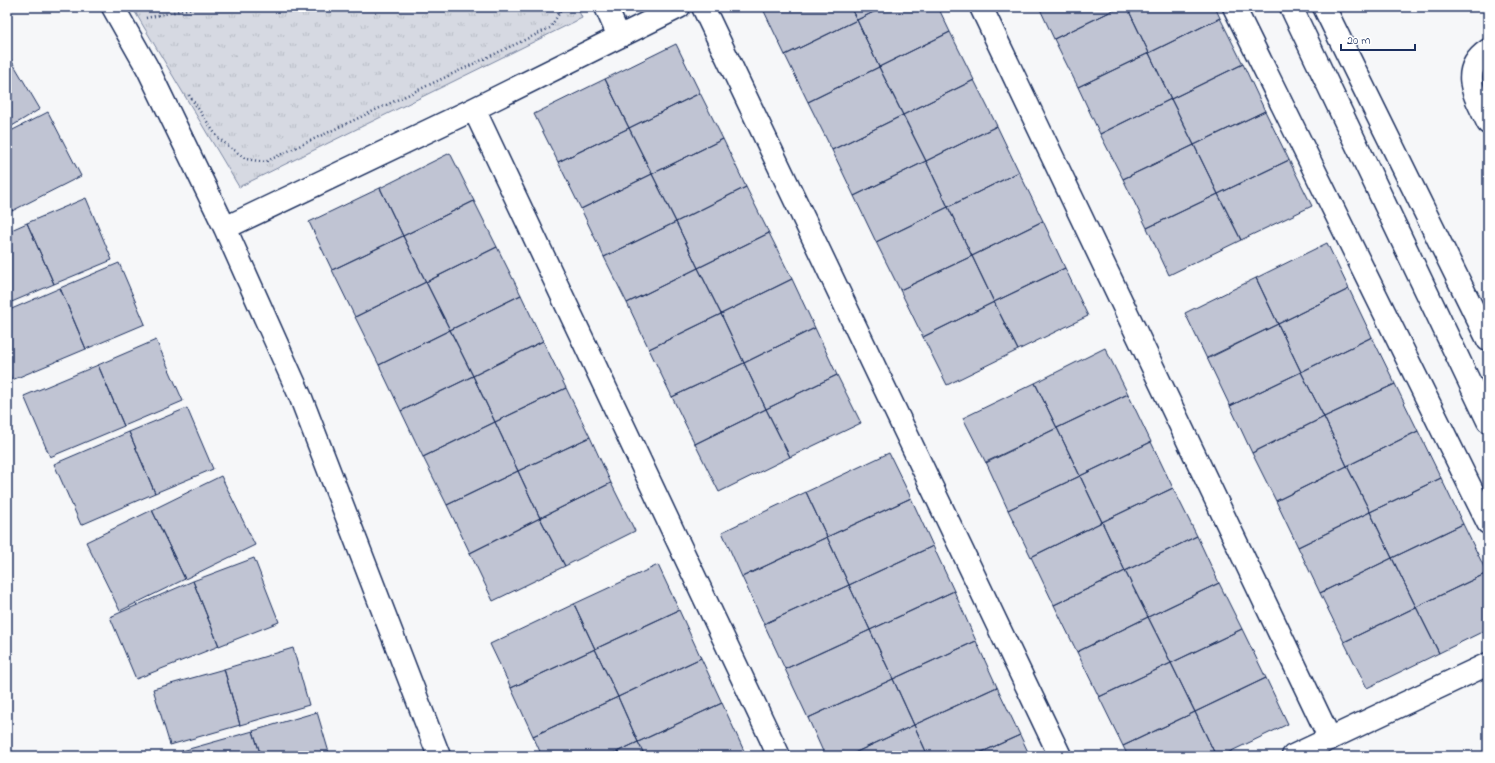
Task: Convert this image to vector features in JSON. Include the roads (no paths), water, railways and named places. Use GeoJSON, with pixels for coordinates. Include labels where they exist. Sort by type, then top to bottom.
{"type":"FeatureCollection","features":[{"type":"Feature","properties":{"kind":"street"},"geometry":{"type":"LineString","coordinates":[[113,7],[148,69],[225,228],[301,398],[439,756]]}},
{"type":"Feature","properties":{"kind":"street"},"geometry":{"type":"LineString","coordinates":[[606,7],[619,37]]}},
{"type":"Feature","properties":{"kind":"street"},"geometry":{"type":"LineString","coordinates":[[225,228],[474,109],[679,7]]}},
{"type":"Feature","properties":{"kind":"street"},"geometry":{"type":"LineString","coordinates":[[703,7],[1060,756]]}},
{"type":"Feature","properties":{"kind":"street"},"geometry":{"type":"LineString","coordinates":[[981,7],[1330,739]]}},
{"type":"Feature","properties":{"kind":"street"},"geometry":{"type":"LineString","coordinates":[[1234,7],[1488,523]]}},
{"type":"Feature","properties":{"kind":"street"},"geometry":{"type":"LineString","coordinates":[[1291,7],[1488,422]]}},
{"type":"Feature","properties":{"kind":"street"},"geometry":{"type":"LineString","coordinates":[[1324,7],[1488,340]]}},
{"type":"Feature","properties":{"kind":"street"},"geometry":{"type":"LineString","coordinates":[[1488,50],[1475,62],[1470,78],[1471,87],[1488,123]]}},
{"type":"Feature","properties":{"kind":"street"},"geometry":{"type":"LineString","coordinates":[[474,109],[779,756]]}},
{"type":"Feature","properties":{"kind":"street"},"geometry":{"type":"LineString","coordinates":[[1293,756],[1488,664]]}}]}
